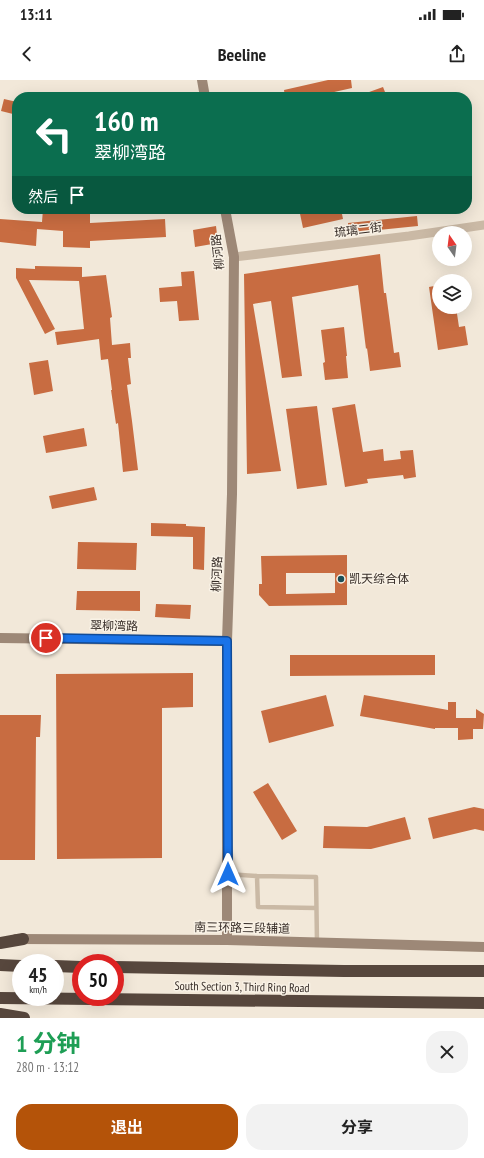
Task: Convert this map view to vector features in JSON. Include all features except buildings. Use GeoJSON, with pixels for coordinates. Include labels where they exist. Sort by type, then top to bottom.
{"type":"FeatureCollection","features":[{"type":"Feature","properties":{"kind":"highway"},"geometry":{"type":"LineString","coordinates":[[0,943],[23,939]]}},
{"type":"Feature","properties":{"kind":"highway"},"geometry":{"type":"LineString","coordinates":[[0,965],[12,966]]}},
{"type":"Feature","properties":{"kind":"highway","name":"South Section 3, Third Ring Road"},"geometry":{"type":"LineString","coordinates":[[124,967],[344,971],[484,971]]}},
{"type":"Feature","properties":{"kind":"highway","name":"South Section 3, Third Ring Road"},"geometry":{"type":"LineString","coordinates":[[0,998],[484,1003]]}},
{"type":"Feature","properties":{"kind":"highway"},"geometry":{"type":"LineString","coordinates":[[0,1014],[24,1018]]}},
{"type":"Feature","properties":{"kind":"main road"},"geometry":{"type":"LineString","coordinates":[[202,80],[204,92]]}},
{"type":"Feature","properties":{"kind":"main road","name":"柳河路"},"geometry":{"type":"LineString","coordinates":[[226,214],[234,257],[232,494],[227,641],[228,874],[226,940]]}},
{"type":"Feature","properties":{"kind":"main road","name":"翠柳湾路"},"geometry":{"type":"LineString","coordinates":[[0,638],[227,641]]}},
{"type":"Feature","properties":{"kind":"main road","name":"南三环路三段辅道"},"geometry":{"type":"LineString","coordinates":[[0,939],[226,940],[484,947]]}},
{"type":"Feature","properties":{"kind":"street","name":"琉璃二街"},"geometry":{"type":"LineString","coordinates":[[234,257],[409,236],[484,225]]}},
{"type":"Feature","properties":{"kind":"lane"},"geometry":{"type":"LineString","coordinates":[[228,874],[316,877],[317,943]]}},
{"type":"Feature","properties":{"kind":"lane"},"geometry":{"type":"LineString","coordinates":[[257,876],[258,907],[316,908]]}},
{"type":"Feature","properties":{"kind":"place","name":"凯天综合体"},"geometry":{"type":"Point","coordinates":[341,579]}},
{"type":"Feature","properties":{"kind":"route"},"geometry":{"type":"LineString","coordinates":[[46,638],[227,641],[228,874]]}}]}
